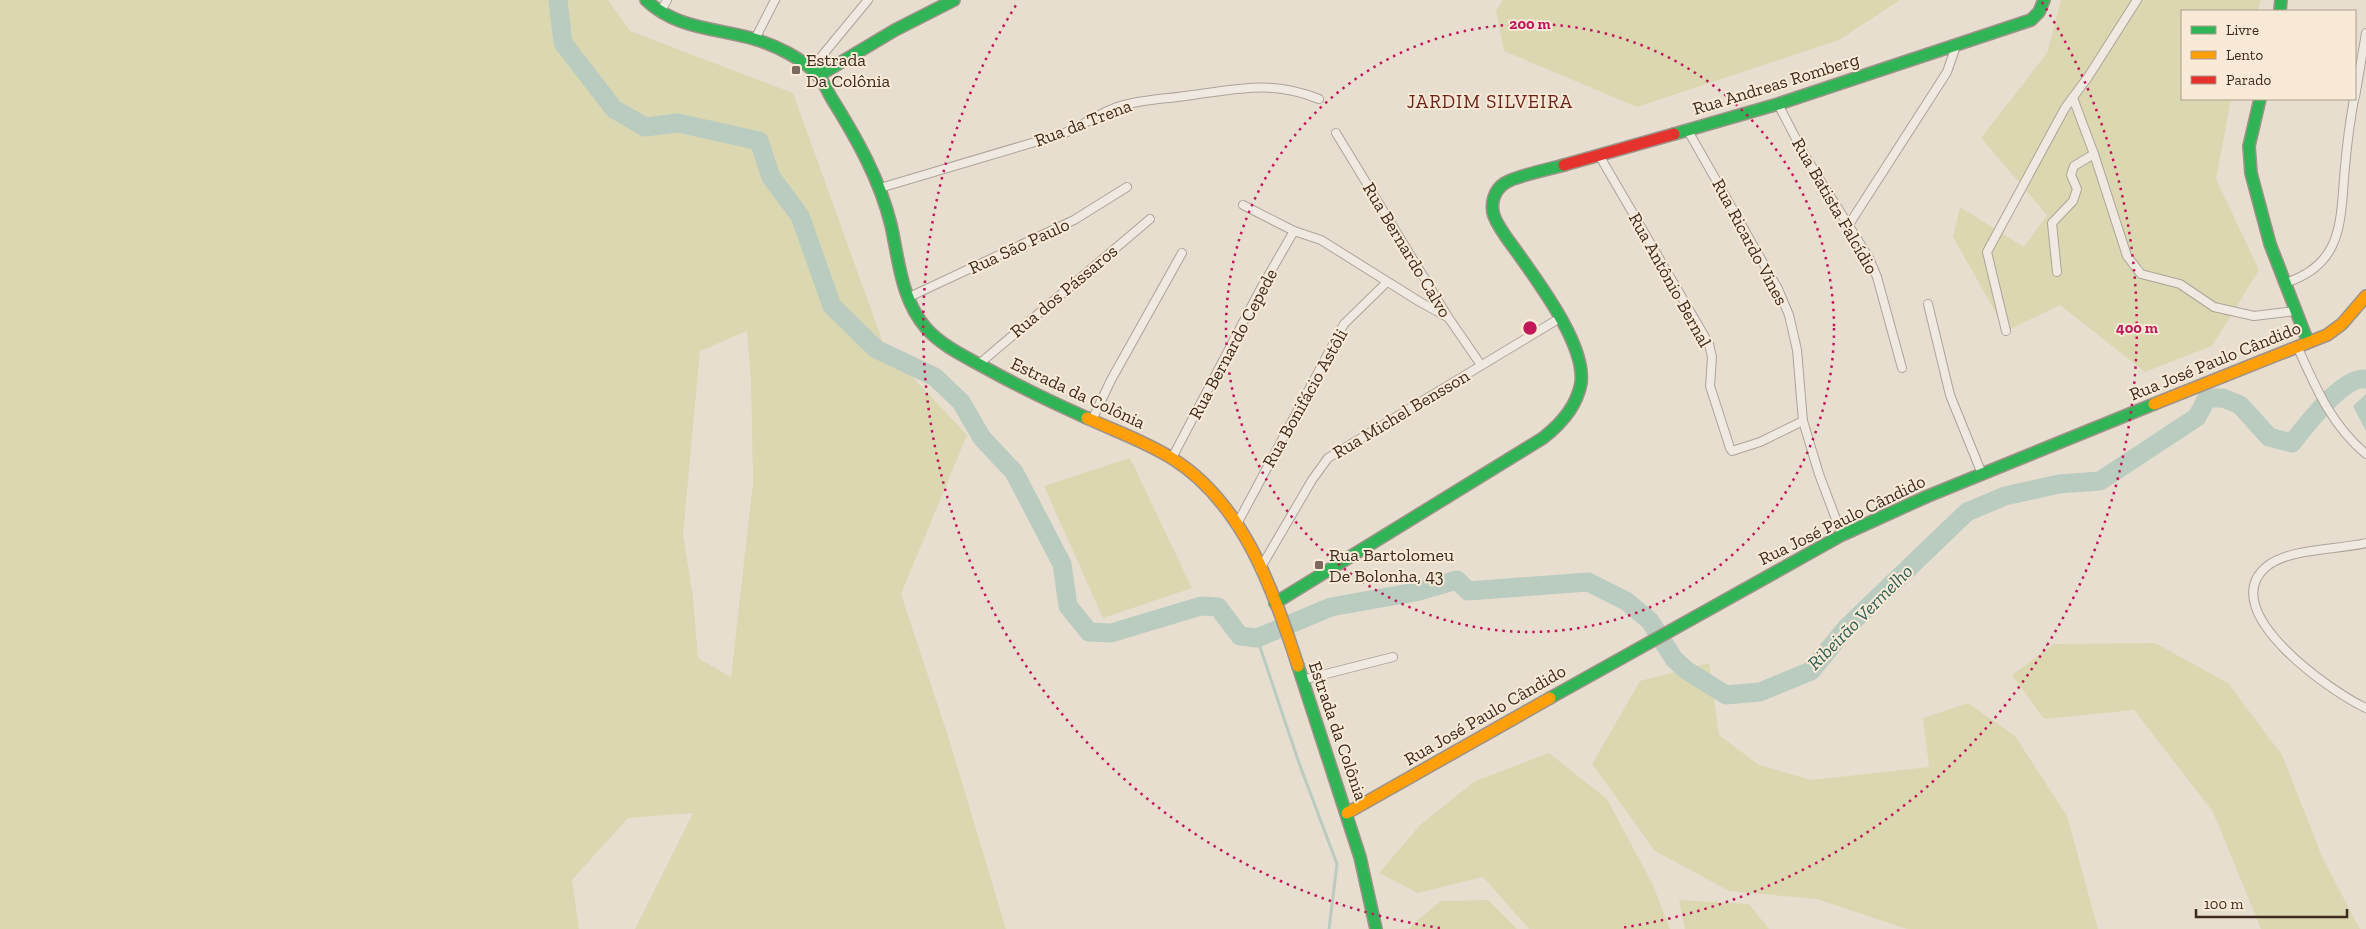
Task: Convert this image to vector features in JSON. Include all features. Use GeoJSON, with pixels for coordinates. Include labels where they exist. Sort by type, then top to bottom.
{"type":"FeatureCollection","features":[{"type":"Feature","properties":{"kind":"street","name":"Estrada da Colônia"},"geometry":{"type":"LineString","coordinates":[[646,0],[660,13],[685,23],[755,39],[784,52],[815,73],[845,121],[880,188],[891,224],[907,298],[926,327],[938,339],[1010,382],[1172,458],[1196,474],[1223,505],[1237,524],[1260,569],[1282,622],[1347,813],[1372,900],[1376,929]]}},
{"type":"Feature","properties":{"kind":"street"},"geometry":{"type":"LineString","coordinates":[[660,13],[667,0]]}},
{"type":"Feature","properties":{"kind":"street"},"geometry":{"type":"LineString","coordinates":[[755,39],[775,0]]}},
{"type":"Feature","properties":{"kind":"street"},"geometry":{"type":"LineString","coordinates":[[815,73],[868,0]]}},
{"type":"Feature","properties":{"kind":"street"},"geometry":{"type":"LineString","coordinates":[[815,73],[954,0]]}},
{"type":"Feature","properties":{"kind":"street","name":"Rua Andreas Romberg"},"geometry":{"type":"LineString","coordinates":[[1560,318],[1497,223],[1491,209],[1493,196],[1506,182],[1778,104],[1956,46],[2031,20],[2039,12],[2044,0]]}},
{"type":"Feature","properties":{"kind":"street"},"geometry":{"type":"LineString","coordinates":[[2006,331],[1986,252],[2073,98],[2137,0]]}},
{"type":"Feature","properties":{"kind":"street"},"geometry":{"type":"LineString","coordinates":[[2356,92],[2366,33]]}},
{"type":"Feature","properties":{"kind":"street"},"geometry":{"type":"LineString","coordinates":[[1848,226],[1947,72],[1956,46]]}},
{"type":"Feature","properties":{"kind":"street","name":"Rua da Trena"},"geometry":{"type":"LineString","coordinates":[[880,188],[1062,134],[1078,128],[1118,106],[1156,98],[1257,86],[1294,91],[1319,99]]}},
{"type":"Feature","properties":{"kind":"street"},"geometry":{"type":"LineString","coordinates":[[2073,98],[2094,154],[2127,256],[2142,274],[2180,284],[2214,307],[2254,316],[2295,311]]}},
{"type":"Feature","properties":{"kind":"street"},"geometry":{"type":"LineString","coordinates":[[2260,100],[2249,146],[2251,173],[2270,244],[2308,342]]}},
{"type":"Feature","properties":{"kind":"street"},"geometry":{"type":"LineString","coordinates":[[2285,283],[2303,277],[2313,269],[2323,259],[2337,234],[2343,208],[2348,138],[2355,100]]}},
{"type":"Feature","properties":{"kind":"street","name":"Rua Batista Falcídio"},"geometry":{"type":"LineString","coordinates":[[1778,104],[1805,156],[1869,258],[1877,277],[1902,368]]}},
{"type":"Feature","properties":{"kind":"street","name":"Rua Ricardo Vines"},"geometry":{"type":"LineString","coordinates":[[1687,129],[1774,282],[1789,315],[1797,350],[1803,421],[1819,474],[1842,535]]}},
{"type":"Feature","properties":{"kind":"street","name":"Rua Bernardo Calvo"},"geometry":{"type":"LineString","coordinates":[[1336,132],[1448,317],[1480,365]]}},
{"type":"Feature","properties":{"kind":"street"},"geometry":{"type":"LineString","coordinates":[[2057,272],[2052,223],[2073,201],[2077,189],[2071,175],[2074,166],[2094,154]]}},
{"type":"Feature","properties":{"kind":"street","name":"Rua Antônio Bernal"},"geometry":{"type":"LineString","coordinates":[[1599,155],[1709,344],[1712,357],[1710,386],[1732,451],[1745,448],[1803,421]]}},
{"type":"Feature","properties":{"kind":"street","name":"Rua São Paulo"},"geometry":{"type":"LineString","coordinates":[[907,298],[1074,220],[1127,187]]}},
{"type":"Feature","properties":{"kind":"street"},"geometry":{"type":"LineString","coordinates":[[1243,205],[1294,231],[1321,240],[1387,282],[1448,317]]}},
{"type":"Feature","properties":{"kind":"street","name":"Rua dos Pássaros"},"geometry":{"type":"LineString","coordinates":[[979,364],[1150,220]]}},
{"type":"Feature","properties":{"kind":"street","name":"Rua Bernardo Cepede"},"geometry":{"type":"LineString","coordinates":[[1172,458],[1260,290],[1294,231]]}},
{"type":"Feature","properties":{"kind":"street"},"geometry":{"type":"LineString","coordinates":[[1092,420],[1111,380],[1182,253]]}},
{"type":"Feature","properties":{"kind":"street","name":"Rua Bonifácio Astôli"},"geometry":{"type":"LineString","coordinates":[[1237,524],[1344,324],[1387,282]]}},
{"type":"Feature","properties":{"kind":"street","name":"Rua José Paulo Cândido"},"geometry":{"type":"LineString","coordinates":[[1347,813],[1634,650],[1842,535],[1982,474],[2327,335],[2342,324],[2366,296]]}},
{"type":"Feature","properties":{"kind":"street"},"geometry":{"type":"LineString","coordinates":[[1928,304],[1950,395],[1982,474]]}},
{"type":"Feature","properties":{"kind":"street"},"geometry":{"type":"LineString","coordinates":[[1275,603],[1556,428],[1574,403],[1580,389],[1581,372],[1576,350],[1560,318]]}},
{"type":"Feature","properties":{"kind":"street","name":"Rua Michel Bensson"},"geometry":{"type":"LineString","coordinates":[[1260,569],[1312,480],[1328,458],[1560,318]]}},
{"type":"Feature","properties":{"kind":"street"},"geometry":{"type":"LineString","coordinates":[[2297,346],[2331,416],[2347,436],[2366,454]]}},
{"type":"Feature","properties":{"kind":"street"},"geometry":{"type":"LineString","coordinates":[[2366,543],[2309,552],[2278,560],[2266,568],[2257,580],[2253,592],[2254,604],[2262,621],[2299,662],[2327,686],[2366,708]]}},
{"type":"Feature","properties":{"kind":"street"},"geometry":{"type":"LineString","coordinates":[[1302,680],[1393,657]]}},
{"type":"Feature","properties":{"kind":"shaded area"},"geometry":{"type":"Polygon","coordinates":[[[0,0],[608,0],[630,31],[793,93],[885,348],[967,435],[901,594],[949,739],[1006,929],[635,929],[693,813],[628,818],[572,880],[579,929],[0,929],[0,0]],[[747,331],[700,351],[683,535],[693,597],[698,658],[731,677],[753,482],[751,381],[747,331]]]}},
{"type":"Feature","properties":{"kind":"shaded area"},"geometry":{"type":"Polygon","coordinates":[[[1503,0],[1900,0],[1839,40],[1637,107],[1504,51],[1496,11],[1503,0]]]}},
{"type":"Feature","properties":{"kind":"shaded area"},"geometry":{"type":"Polygon","coordinates":[[[2061,0],[2261,0],[2257,10],[2181,10],[2181,100],[2231,100],[2216,179],[2259,270],[2212,346],[2145,372],[2060,305],[2006,331],[1953,237],[1960,207],[2024,247],[2047,215],[1981,138],[2047,53],[2061,0]]]}},
{"type":"Feature","properties":{"kind":"shaded area"},"geometry":{"type":"Polygon","coordinates":[[[2366,394],[2366,431],[2353,406],[2366,394]]]}},
{"type":"Feature","properties":{"kind":"shaded area"},"geometry":{"type":"Polygon","coordinates":[[[1130,458],[1192,588],[1103,618],[1044,486],[1130,458]]]}},
{"type":"Feature","properties":{"kind":"shaded area"},"geometry":{"type":"Polygon","coordinates":[[[2155,643],[2228,683],[2282,755],[2323,859],[2360,929],[2261,929],[2213,812],[2134,710],[2044,719],[2012,675],[2054,644],[2155,643]]]}},
{"type":"Feature","properties":{"kind":"shaded area"},"geometry":{"type":"Polygon","coordinates":[[[1709,663],[1719,735],[1759,765],[1811,780],[1929,767],[1923,718],[1968,703],[2015,736],[2067,816],[2098,929],[1907,929],[1817,899],[1729,891],[1655,851],[1592,764],[1640,681],[1709,663]]]}},
{"type":"Feature","properties":{"kind":"shaded area"},"geometry":{"type":"Polygon","coordinates":[[[1549,753],[1607,799],[1653,885],[1670,929],[1529,929],[1483,877],[1418,893],[1379,873],[1420,825],[1475,781],[1549,753]]]}},
{"type":"Feature","properties":{"kind":"shaded area"},"geometry":{"type":"Polygon","coordinates":[[[1488,900],[1517,929],[1409,929],[1441,901],[1488,900]]]}},
{"type":"Feature","properties":{"kind":"shaded area"},"geometry":{"type":"Polygon","coordinates":[[[1679,900],[1749,904],[1769,929],[1685,929],[1679,900]]]}},
{"type":"Feature","properties":{"kind":"waterway","name":"Ribeirão Vermelho"},"geometry":{"type":"LineString","coordinates":[[558,0],[563,43],[614,109],[645,127],[678,123],[759,141],[771,177],[800,216],[832,306],[876,349],[935,377],[961,402],[982,438],[1014,472],[1062,564],[1068,606],[1089,632],[1111,633],[1201,606],[1218,607],[1240,636],[1257,638],[1331,607],[1415,592],[1457,580],[1468,591],[1588,582],[1626,601],[1650,621],[1674,659],[1686,670],[1726,695],[1760,692],[1811,671],[1847,627],[1967,512],[2005,496],[2059,484],[2100,481],[2197,417],[2207,398],[2223,398],[2240,405],[2269,437],[2292,443],[2315,414],[2336,393],[2346,385],[2357,380],[2366,379]]}},
{"type":"Feature","properties":{"kind":"waterway"},"geometry":{"type":"LineString","coordinates":[[1257,638],[1299,763],[1337,864],[1329,929]]}},
{"type":"Feature","properties":{"kind":"traffic: fast"},"geometry":{"type":"LineString","coordinates":[[646,0],[670,17],[697,26],[754,39],[796,57],[811,68],[824,83],[867,160],[886,208],[906,292],[911,305],[926,328],[945,345],[967,358],[1021,387],[1087,418]]}},
{"type":"Feature","properties":{"kind":"traffic: fast"},"geometry":{"type":"LineString","coordinates":[[818,76],[895,30],[954,0]]}},
{"type":"Feature","properties":{"kind":"traffic: fast"},"geometry":{"type":"LineString","coordinates":[[1674,134],[1778,104],[2031,20],[2039,12],[2044,0]]}},
{"type":"Feature","properties":{"kind":"traffic: fast"},"geometry":{"type":"LineString","coordinates":[[2280,10],[2281,0]]}},
{"type":"Feature","properties":{"kind":"traffic: fast"},"geometry":{"type":"LineString","coordinates":[[2260,100],[2249,146],[2251,173],[2270,244],[2308,342]]}},
{"type":"Feature","properties":{"kind":"traffic: fast"},"geometry":{"type":"LineString","coordinates":[[1275,603],[1543,438],[1562,421],[1572,407],[1581,383],[1581,368],[1576,351],[1559,314],[1504,235],[1494,216],[1492,207],[1498,189],[1510,180],[1564,165]]}},
{"type":"Feature","properties":{"kind":"traffic: fast"},"geometry":{"type":"LineString","coordinates":[[1550,698],[1842,535],[1928,496],[2154,404]]}},
{"type":"Feature","properties":{"kind":"traffic: fast"},"geometry":{"type":"LineString","coordinates":[[1298,666],[1360,857],[1376,929]]}},
{"type":"Feature","properties":{"kind":"traffic: slow"},"geometry":{"type":"LineString","coordinates":[[2154,404],[2327,335],[2342,324],[2366,296]]}},
{"type":"Feature","properties":{"kind":"traffic: slow"},"geometry":{"type":"LineString","coordinates":[[1087,418],[1142,442],[1173,459],[1197,477],[1219,499],[1253,551],[1278,608],[1298,666]]}},
{"type":"Feature","properties":{"kind":"traffic: slow"},"geometry":{"type":"LineString","coordinates":[[1347,813],[1550,698]]}},
{"type":"Feature","properties":{"kind":"traffic: jam"},"geometry":{"type":"LineString","coordinates":[[1564,165],[1674,134]]}},
{"type":"Feature","properties":{"kind":"place","name":"Estrada Da Colônia"},"geometry":{"type":"Point","coordinates":[796,70]}},
{"type":"Feature","properties":{"kind":"place","name":"Rua Bartolomeu De Bolonha, 43"},"geometry":{"type":"Point","coordinates":[1319,565]}},
{"type":"Feature","properties":{"kind":"district","name":"JARDIM SILVEIRA"},"geometry":{"type":"Point","coordinates":[1490,101]}}]}
